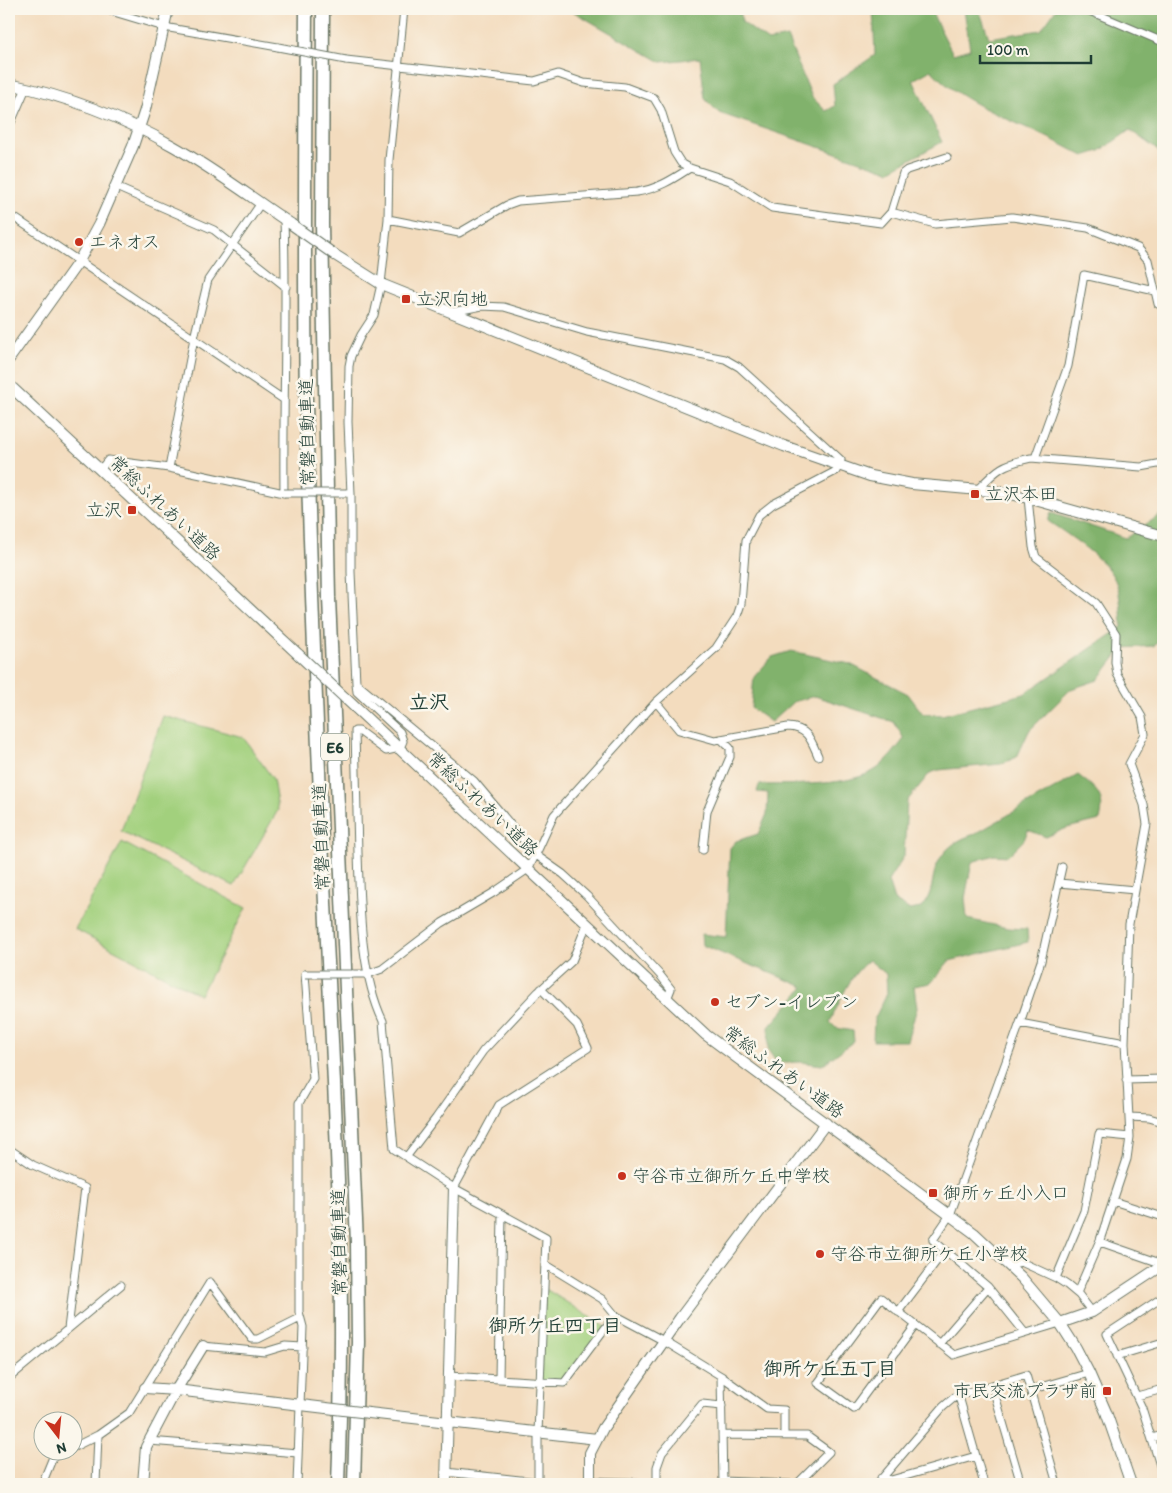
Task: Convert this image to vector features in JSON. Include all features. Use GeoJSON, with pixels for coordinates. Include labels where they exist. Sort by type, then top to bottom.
{"type":"FeatureCollection","features":[{"type":"Feature","properties":{"kind":"highway","name":"常磐自動車道"},"geometry":{"type":"LineString","coordinates":[[306,9],[304,223],[306,400],[322,862],[336,1121],[340,1247],[342,1342],[338,1484]]}},
{"type":"Feature","properties":{"kind":"highway","name":"常磐自動車道"},"geometry":{"type":"LineString","coordinates":[[323,9],[322,224],[329,598],[357,1243],[358,1352],[354,1484]]}},
{"type":"Feature","properties":{"kind":"street"},"geometry":{"type":"LineString","coordinates":[[104,9],[164,27],[346,60],[534,81],[558,74],[584,84],[625,87],[654,98],[661,110],[674,152],[681,163],[730,182],[772,208],[881,223],[891,212],[903,173],[947,157]]}},
{"type":"Feature","properties":{"kind":"street"},"geometry":{"type":"LineString","coordinates":[[9,359],[79,261],[116,187],[145,110],[168,9]]}},
{"type":"Feature","properties":{"kind":"street"},"geometry":{"type":"LineString","coordinates":[[404,9],[400,66],[389,160],[388,219],[381,284],[374,314],[361,335],[351,356],[349,366],[348,493],[357,692],[400,732],[403,741],[400,748],[386,751],[359,731],[355,731],[360,902],[368,974],[375,1003],[383,1021],[394,1149],[454,1188],[546,1238],[538,1433],[538,1483],[497,1481],[446,1472]]}},
{"type":"Feature","properties":{"kind":"street"},"geometry":{"type":"LineString","coordinates":[[1085,9],[1163,42]]}},
{"type":"Feature","properties":{"kind":"street"},"geometry":{"type":"LineString","coordinates":[[9,84],[77,103],[139,128],[181,151],[381,284],[784,446],[874,477],[978,489],[1028,498],[1163,536]]}},
{"type":"Feature","properties":{"kind":"street"},"geometry":{"type":"LineString","coordinates":[[9,127],[26,88]]}},
{"type":"Feature","properties":{"kind":"street"},"geometry":{"type":"LineString","coordinates":[[388,219],[458,233],[507,204],[518,201],[652,190],[670,182],[690,168]]}},
{"type":"Feature","properties":{"kind":"street"},"geometry":{"type":"LineString","coordinates":[[116,187],[214,230],[286,287]]}},
{"type":"Feature","properties":{"kind":"street"},"geometry":{"type":"LineString","coordinates":[[169,468],[194,338],[208,280],[261,203]]}},
{"type":"Feature","properties":{"kind":"street"},"geometry":{"type":"LineString","coordinates":[[891,212],[935,224],[1012,217],[1088,228],[1138,248],[1148,260],[1158,304],[1163,307]]}},
{"type":"Feature","properties":{"kind":"street"},"geometry":{"type":"LineString","coordinates":[[9,214],[284,399]]}},
{"type":"Feature","properties":{"kind":"street"},"geometry":{"type":"LineString","coordinates":[[284,494],[287,222]]}},
{"type":"Feature","properties":{"kind":"street"},"geometry":{"type":"LineString","coordinates":[[1035,458],[1068,366],[1084,276],[1156,291]]}},
{"type":"Feature","properties":{"kind":"street"},"geometry":{"type":"LineString","coordinates":[[297,1484],[303,1347],[303,1327],[300,1318],[298,1213],[299,1103],[314,1079],[305,974],[368,974],[382,969],[442,923],[493,893],[528,869],[554,815],[656,702],[716,648],[737,616],[741,604],[746,540],[759,515],[773,504],[836,471],[842,460],[738,367],[725,359],[587,332],[504,307],[482,306],[451,312]]}},
{"type":"Feature","properties":{"kind":"street","name":"常総ふれあい道路"},"geometry":{"type":"LineString","coordinates":[[9,385],[713,1040],[950,1215],[986,1243],[1009,1265],[1040,1298],[1060,1323],[1076,1348],[1089,1373],[1115,1434],[1131,1484]]}},
{"type":"Feature","properties":{"kind":"street"},"geometry":{"type":"LineString","coordinates":[[978,489],[996,470],[1014,462],[1035,458],[1141,467],[1163,463]]}},
{"type":"Feature","properties":{"kind":"street"},"geometry":{"type":"LineString","coordinates":[[100,470],[108,460],[169,468],[284,494],[348,493]]}},
{"type":"Feature","properties":{"kind":"street"},"geometry":{"type":"LineString","coordinates":[[1028,498],[1033,547],[1036,557],[1096,603],[1116,634],[1115,662],[1117,674],[1142,717],[1145,734],[1129,764],[1144,805],[1147,824],[1129,924],[1125,1043],[1130,1137],[1127,1159],[1100,1242],[1077,1294]]}},
{"type":"Feature","properties":{"kind":"street"},"geometry":{"type":"LineString","coordinates":[[356,683],[474,781],[536,855],[563,874],[587,896],[660,974],[671,989],[667,999]]}},
{"type":"Feature","properties":{"kind":"street"},"geometry":{"type":"LineString","coordinates":[[656,702],[679,730],[716,740],[788,727],[798,728],[806,733],[812,741],[818,756]]}},
{"type":"Feature","properties":{"kind":"street"},"geometry":{"type":"LineString","coordinates":[[703,850],[707,811],[730,757],[730,748],[721,739]]}},
{"type":"Feature","properties":{"kind":"street"},"geometry":{"type":"LineString","coordinates":[[1025,1333],[988,1287],[933,1240],[950,1215],[1020,1023],[1041,961],[1060,883],[1062,867]]}},
{"type":"Feature","properties":{"kind":"street"},"geometry":{"type":"LineString","coordinates":[[1060,883],[1135,890]]}},
{"type":"Feature","properties":{"kind":"street"},"geometry":{"type":"LineString","coordinates":[[407,1156],[483,1051],[541,989],[572,961],[587,924]]}},
{"type":"Feature","properties":{"kind":"street"},"geometry":{"type":"LineString","coordinates":[[446,1484],[454,1188],[499,1105],[588,1048],[577,1025],[541,989]]}},
{"type":"Feature","properties":{"kind":"street"},"geometry":{"type":"LineString","coordinates":[[1020,1023],[1125,1043]]}},
{"type":"Feature","properties":{"kind":"street"},"geometry":{"type":"LineString","coordinates":[[1126,1080],[1163,1080]]}},
{"type":"Feature","properties":{"kind":"street"},"geometry":{"type":"LineString","coordinates":[[1130,1117],[1149,1118],[1163,1122]]}},
{"type":"Feature","properties":{"kind":"street"},"geometry":{"type":"LineString","coordinates":[[722,1406],[702,1404],[662,1453],[657,1467],[657,1484],[590,1483],[590,1453],[603,1428],[664,1341],[826,1123]]}},
{"type":"Feature","properties":{"kind":"street"},"geometry":{"type":"LineString","coordinates":[[1056,1278],[1084,1211],[1099,1134],[1130,1137]]}},
{"type":"Feature","properties":{"kind":"street"},"geometry":{"type":"LineString","coordinates":[[9,1149],[33,1165],[86,1188],[68,1329]]}},
{"type":"Feature","properties":{"kind":"street"},"geometry":{"type":"LineString","coordinates":[[1113,1201],[1163,1217]]}},
{"type":"Feature","properties":{"kind":"street"},"geometry":{"type":"LineString","coordinates":[[499,1379],[502,1214]]}},
{"type":"Feature","properties":{"kind":"street"},"geometry":{"type":"LineString","coordinates":[[1100,1242],[1163,1264]]}},
{"type":"Feature","properties":{"kind":"street"},"geometry":{"type":"LineString","coordinates":[[898,1312],[945,1250]]}},
{"type":"Feature","properties":{"kind":"street"},"geometry":{"type":"LineString","coordinates":[[1009,1265],[1021,1262],[1056,1278],[1077,1294],[1092,1312]]}},
{"type":"Feature","properties":{"kind":"street"},"geometry":{"type":"LineString","coordinates":[[545,1264],[602,1299],[615,1315],[664,1341],[721,1376],[767,1409],[784,1410],[784,1436]]}},
{"type":"Feature","properties":{"kind":"street"},"geometry":{"type":"LineString","coordinates":[[915,1326],[854,1409],[818,1384],[881,1298],[954,1355],[1092,1312],[1163,1264]]}},
{"type":"Feature","properties":{"kind":"street"},"geometry":{"type":"LineString","coordinates":[[82,1443],[98,1435],[129,1414],[210,1282],[252,1339],[258,1339],[300,1318]]}},
{"type":"Feature","properties":{"kind":"street"},"geometry":{"type":"LineString","coordinates":[[9,1378],[121,1285]]}},
{"type":"Feature","properties":{"kind":"street"},"geometry":{"type":"LineString","coordinates":[[939,1344],[988,1287]]}},
{"type":"Feature","properties":{"kind":"street"},"geometry":{"type":"LineString","coordinates":[[1163,1296],[1107,1334],[1137,1396],[1163,1475]]}},
{"type":"Feature","properties":{"kind":"street"},"geometry":{"type":"LineString","coordinates":[[448,1376],[564,1383],[615,1315]]}},
{"type":"Feature","properties":{"kind":"street"},"geometry":{"type":"LineString","coordinates":[[1118,1356],[1163,1342]]}},
{"type":"Feature","properties":{"kind":"street"},"geometry":{"type":"LineString","coordinates":[[143,1484],[146,1447],[176,1390],[203,1346],[265,1352],[285,1346],[303,1347]]}},
{"type":"Feature","properties":{"kind":"street"},"geometry":{"type":"LineString","coordinates":[[1030,1390],[1089,1373]]}},
{"type":"Feature","properties":{"kind":"street"},"geometry":{"type":"LineString","coordinates":[[879,1481],[943,1407],[956,1396],[1026,1375],[1057,1484]]}},
{"type":"Feature","properties":{"kind":"street"},"geometry":{"type":"LineString","coordinates":[[721,1376],[723,1483],[790,1484]]}},
{"type":"Feature","properties":{"kind":"street"},"geometry":{"type":"LineString","coordinates":[[992,1385],[1021,1484]]}},
{"type":"Feature","properties":{"kind":"street"},"geometry":{"type":"LineString","coordinates":[[145,1388],[597,1439]]}},
{"type":"Feature","properties":{"kind":"street"},"geometry":{"type":"LineString","coordinates":[[1137,1396],[1163,1388]]}},
{"type":"Feature","properties":{"kind":"street"},"geometry":{"type":"LineString","coordinates":[[956,1396],[960,1400],[984,1484]]}},
{"type":"Feature","properties":{"kind":"street"},"geometry":{"type":"LineString","coordinates":[[96,1484],[98,1435]]}},
{"type":"Feature","properties":{"kind":"street"},"geometry":{"type":"LineString","coordinates":[[722,1435],[807,1436],[829,1452],[797,1484]]}},
{"type":"Feature","properties":{"kind":"street"},"geometry":{"type":"LineString","coordinates":[[1152,1438],[1163,1435]]}},
{"type":"Feature","properties":{"kind":"street"},"geometry":{"type":"LineString","coordinates":[[149,1441],[298,1453]]}},
{"type":"Feature","properties":{"kind":"street"},"geometry":{"type":"LineString","coordinates":[[879,1481],[890,1480],[976,1456]]}},
{"type":"Feature","properties":{"kind":"street"},"geometry":{"type":"LineString","coordinates":[[42,1484],[52,1460]]}},
{"type":"Feature","properties":{"kind":"green space"},"geometry":{"type":"Polygon","coordinates":[[[569,9],[739,9],[742,22],[768,41],[787,37],[812,97],[826,111],[835,106],[833,84],[875,55],[873,9],[930,9],[953,54],[970,49],[964,9],[979,9],[989,38],[1041,30],[1056,9],[1163,9],[1163,154],[1130,130],[1100,151],[1084,156],[980,106],[954,90],[931,70],[913,80],[942,142],[889,171],[719,113],[705,99],[700,58],[661,62],[569,9]]]}},
{"type":"Feature","properties":{"kind":"green space"},"geometry":{"type":"Polygon","coordinates":[[[1051,513],[1126,538],[1163,513],[1163,637],[1154,646],[1123,648],[1098,680],[1071,689],[1029,731],[1017,757],[1001,764],[939,770],[930,773],[907,801],[904,856],[888,881],[894,900],[910,910],[921,908],[932,886],[937,865],[952,845],[975,834],[1078,775],[1098,793],[1102,804],[1100,820],[1067,828],[1046,837],[1028,830],[1024,840],[1008,856],[994,855],[972,862],[965,898],[967,919],[1008,928],[1027,929],[1028,942],[949,961],[931,983],[914,986],[917,1008],[907,1041],[873,1041],[874,1020],[887,993],[886,974],[869,960],[851,980],[830,1022],[836,1028],[853,1031],[854,1041],[822,1065],[800,1062],[777,1063],[768,1050],[769,1027],[804,987],[702,945],[701,934],[726,937],[730,848],[736,841],[758,834],[767,814],[768,793],[757,792],[759,785],[821,783],[853,779],[878,768],[889,758],[904,739],[894,722],[815,696],[793,702],[771,722],[751,708],[754,677],[772,657],[791,651],[850,664],[908,694],[923,714],[942,715],[1024,694],[1122,627],[1120,603],[1115,580],[1095,555],[1048,521],[1051,513]]]}},
{"type":"Feature","properties":{"kind":"green space"},"geometry":{"type":"Polygon","coordinates":[[[163,716],[243,737],[273,779],[278,810],[234,886],[121,831],[163,716]]]}},
{"type":"Feature","properties":{"kind":"green space"},"geometry":{"type":"Polygon","coordinates":[[[122,842],[246,908],[200,995],[75,929],[122,842]]]}},
{"type":"Feature","properties":{"kind":"green space"},"geometry":{"type":"Polygon","coordinates":[[[544,1288],[606,1327],[564,1383],[540,1381],[544,1288]]]}},
{"type":"Feature","properties":{"kind":"place","name":"エネオス"},"geometry":{"type":"Point","coordinates":[79,242]}},
{"type":"Feature","properties":{"kind":"place","name":"立沢向地"},"geometry":{"type":"Point","coordinates":[406,299]}},
{"type":"Feature","properties":{"kind":"place","name":"立沢本田"},"geometry":{"type":"Point","coordinates":[975,494]}},
{"type":"Feature","properties":{"kind":"place","name":"立沢"},"geometry":{"type":"Point","coordinates":[132,510]}},
{"type":"Feature","properties":{"kind":"place","name":"セブン-イレブン"},"geometry":{"type":"Point","coordinates":[715,1002]}},
{"type":"Feature","properties":{"kind":"place","name":"守谷市立御所ケ丘中学校"},"geometry":{"type":"Point","coordinates":[622,1176]}},
{"type":"Feature","properties":{"kind":"place","name":"御所ヶ丘小入口"},"geometry":{"type":"Point","coordinates":[933,1193]}},
{"type":"Feature","properties":{"kind":"place","name":"守谷市立御所ケ丘小学校"},"geometry":{"type":"Point","coordinates":[820,1254]}},
{"type":"Feature","properties":{"kind":"place","name":"市民交流プラザ前"},"geometry":{"type":"Point","coordinates":[1107,1391]}},
{"type":"Feature","properties":{"kind":"district","name":"立沢"},"geometry":{"type":"Point","coordinates":[429,702]}},
{"type":"Feature","properties":{"kind":"district","name":"御所ケ丘四丁目"},"geometry":{"type":"Point","coordinates":[555,1325]}},
{"type":"Feature","properties":{"kind":"district","name":"御所ケ丘五丁目"},"geometry":{"type":"Point","coordinates":[830,1368]}}]}
